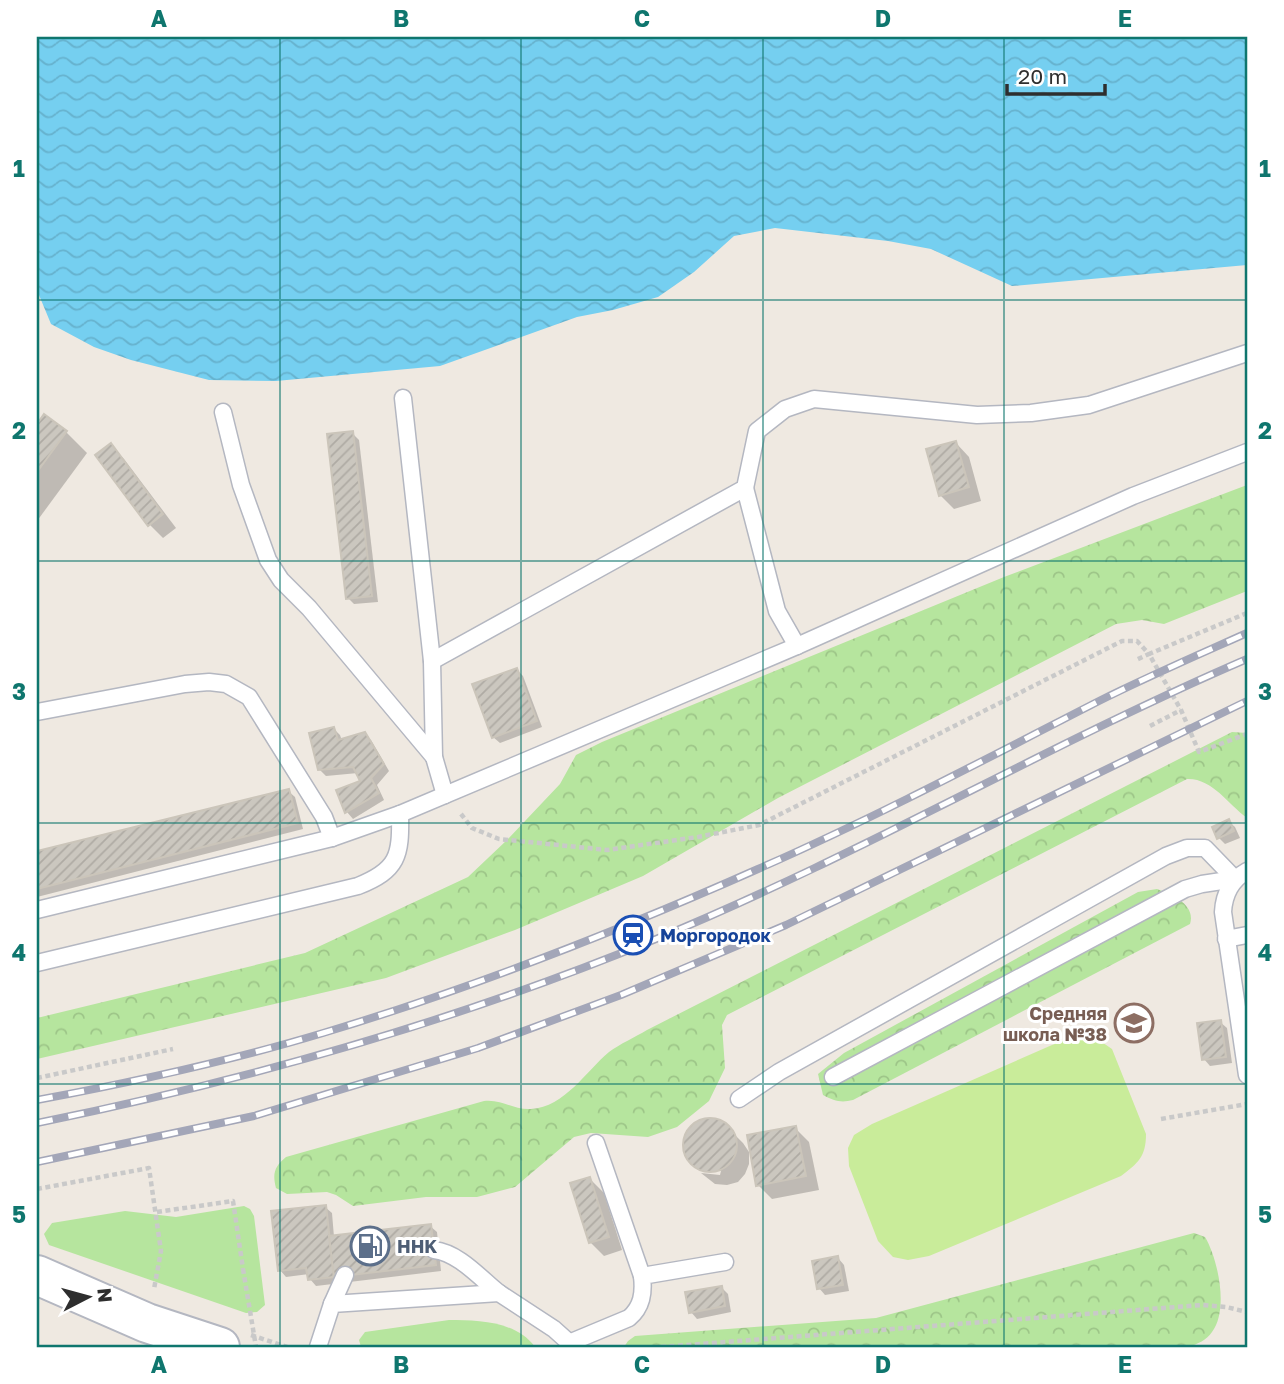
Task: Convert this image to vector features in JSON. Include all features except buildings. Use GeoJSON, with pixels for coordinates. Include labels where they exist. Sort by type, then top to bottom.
{"type":"FeatureCollection","features":[{"type":"Feature","properties":{"kind":"street"},"geometry":{"type":"LineString","coordinates":[[37,1275],[165,1335],[220,1347]]}},
{"type":"Feature","properties":{"kind":"lane"},"geometry":{"type":"LineString","coordinates":[[797,646],[777,611],[745,488],[757,431],[785,409],[814,399],[977,415],[1031,413],[1089,405],[1247,353]]}},
{"type":"Feature","properties":{"kind":"lane"},"geometry":{"type":"LineString","coordinates":[[403,398],[432,661],[434,757],[445,795]]}},
{"type":"Feature","properties":{"kind":"lane"},"geometry":{"type":"LineString","coordinates":[[223,412],[241,485],[268,560],[281,580],[309,608],[434,757]]}},
{"type":"Feature","properties":{"kind":"lane"},"geometry":{"type":"LineString","coordinates":[[37,909],[332,838],[400,814],[797,646],[1133,496],[1247,452]]}},
{"type":"Feature","properties":{"kind":"lane"},"geometry":{"type":"LineString","coordinates":[[432,661],[745,488]]}},
{"type":"Feature","properties":{"kind":"lane"},"geometry":{"type":"LineString","coordinates":[[37,712],[185,684],[226,684],[249,697],[324,817],[332,838]]}},
{"type":"Feature","properties":{"kind":"lane"},"geometry":{"type":"LineString","coordinates":[[37,964],[358,886],[377,878],[394,866],[401,835],[400,814]]}},
{"type":"Feature","properties":{"kind":"lane"},"geometry":{"type":"LineString","coordinates":[[739,1099],[779,1072],[1166,856],[1187,848],[1205,848],[1241,875]]}},
{"type":"Feature","properties":{"kind":"lane"},"geometry":{"type":"LineString","coordinates":[[1241,875],[1224,901],[1226,939],[1247,1075]]}},
{"type":"Feature","properties":{"kind":"lane"},"geometry":{"type":"LineString","coordinates":[[834,1077],[1185,889],[1241,875]]}},
{"type":"Feature","properties":{"kind":"lane"},"geometry":{"type":"LineString","coordinates":[[1226,939],[1247,935]]}},
{"type":"Feature","properties":{"kind":"lane"},"geometry":{"type":"LineString","coordinates":[[434,1251],[449,1254],[499,1293],[554,1329],[572,1345],[628,1318],[636,1312],[642,1299],[642,1276],[596,1143]]}},
{"type":"Feature","properties":{"kind":"lane"},"geometry":{"type":"LineString","coordinates":[[642,1276],[725,1262]]}},
{"type":"Feature","properties":{"kind":"lane"},"geometry":{"type":"LineString","coordinates":[[318,1347],[345,1275]]}},
{"type":"Feature","properties":{"kind":"lane"},"geometry":{"type":"LineString","coordinates":[[332,1304],[499,1293]]}},
{"type":"Feature","properties":{"kind":"path"},"geometry":{"type":"LineString","coordinates":[[1136,660],[1247,613]]}},
{"type":"Feature","properties":{"kind":"path"},"geometry":{"type":"LineString","coordinates":[[445,795],[472,828],[499,839],[594,849],[607,850],[685,839],[760,825],[1122,641],[1137,641],[1149,654],[1181,710],[1199,752],[1247,734]]}},
{"type":"Feature","properties":{"kind":"path"},"geometry":{"type":"LineString","coordinates":[[1150,726],[1181,710]]}},
{"type":"Feature","properties":{"kind":"path"},"geometry":{"type":"LineString","coordinates":[[37,1078],[173,1049]]}},
{"type":"Feature","properties":{"kind":"path"},"geometry":{"type":"LineString","coordinates":[[1161,1119],[1247,1104]]}},
{"type":"Feature","properties":{"kind":"path"},"geometry":{"type":"LineString","coordinates":[[37,1189],[149,1168],[161,1251]]}},
{"type":"Feature","properties":{"kind":"path"},"geometry":{"type":"LineString","coordinates":[[157,1212],[233,1201],[256,1347]]}},
{"type":"Feature","properties":{"kind":"path"},"geometry":{"type":"LineString","coordinates":[[662,1347],[1202,1305],[1247,1312]]}},
{"type":"Feature","properties":{"kind":"green space"},"geometry":{"type":"Polygon","coordinates":[[[1247,485],[1247,591],[1164,624],[1142,620],[1116,624],[778,798],[643,876],[515,930],[386,978],[37,1059],[37,1018],[305,953],[468,877],[560,784],[576,755],[602,742],[1004,577],[1247,485]]]}},
{"type":"Feature","properties":{"kind":"green space"},"geometry":{"type":"Polygon","coordinates":[[[1232,732],[1247,733],[1247,818],[1212,787],[1187,779],[727,1015],[722,1025],[725,1068],[709,1101],[677,1127],[648,1137],[591,1133],[574,1137],[515,1187],[477,1197],[426,1197],[353,1206],[327,1192],[287,1194],[276,1188],[275,1170],[286,1157],[484,1101],[531,1109],[554,1102],[574,1087],[609,1052],[623,1043],[1232,732]]]}},
{"type":"Feature","properties":{"kind":"green space"},"geometry":{"type":"Polygon","coordinates":[[[1157,889],[1176,897],[1186,906],[1191,917],[1190,924],[853,1100],[838,1101],[823,1095],[818,1074],[844,1053],[1138,892],[1157,889]]]}},
{"type":"Feature","properties":{"kind":"green space"},"geometry":{"type":"Polygon","coordinates":[[[1093,1036],[1112,1049],[1146,1134],[1143,1154],[1136,1163],[1121,1176],[929,1256],[908,1260],[893,1257],[878,1241],[849,1166],[848,1148],[854,1135],[872,1124],[1052,1045],[1074,1037],[1093,1036]]]}},
{"type":"Feature","properties":{"kind":"green space"},"geometry":{"type":"Polygon","coordinates":[[[244,1206],[250,1209],[254,1216],[265,1305],[257,1312],[246,1313],[49,1245],[44,1234],[52,1223],[125,1211],[176,1217],[244,1206]]]}},
{"type":"Feature","properties":{"kind":"green space"},"geometry":{"type":"Polygon","coordinates":[[[1194,1233],[1205,1237],[1210,1246],[1221,1298],[1217,1323],[1212,1332],[1189,1347],[624,1347],[635,1336],[876,1318],[1194,1233]]]}},
{"type":"Feature","properties":{"kind":"green space"},"geometry":{"type":"Polygon","coordinates":[[[449,1320],[484,1322],[507,1327],[527,1338],[535,1347],[361,1347],[359,1340],[365,1332],[449,1320]]]}},
{"type":"Feature","properties":{"kind":"water"},"geometry":{"type":"Polygon","coordinates":[[[37,37],[1247,37],[1247,265],[1012,286],[931,249],[888,241],[775,228],[734,236],[694,272],[658,297],[577,317],[440,366],[276,381],[209,380],[131,360],[94,347],[51,324],[37,295],[37,37]]]}},
{"type":"Feature","properties":{"kind":"railway"},"geometry":{"type":"LineString","coordinates":[[37,1100],[253,1053],[433,998],[543,958],[652,915],[801,850],[930,788],[1117,692],[1247,633]]}},
{"type":"Feature","properties":{"kind":"railway"},"geometry":{"type":"LineString","coordinates":[[37,1123],[195,1088],[351,1046],[581,969],[731,907],[879,837],[1099,727],[1247,659]]}},
{"type":"Feature","properties":{"kind":"railway"},"geometry":{"type":"LineString","coordinates":[[37,1162],[254,1116],[478,1048],[621,995],[786,925],[1247,701]]}},
{"type":"Feature","properties":{"kind":"place","name":"Моргородок"},"geometry":{"type":"Point","coordinates":[633,935]}},
{"type":"Feature","properties":{"kind":"place","name":"Средняя школа №38"},"geometry":{"type":"Point","coordinates":[1134,1023]}},
{"type":"Feature","properties":{"kind":"place","name":"HHK"},"geometry":{"type":"Point","coordinates":[370,1246]}}]}
